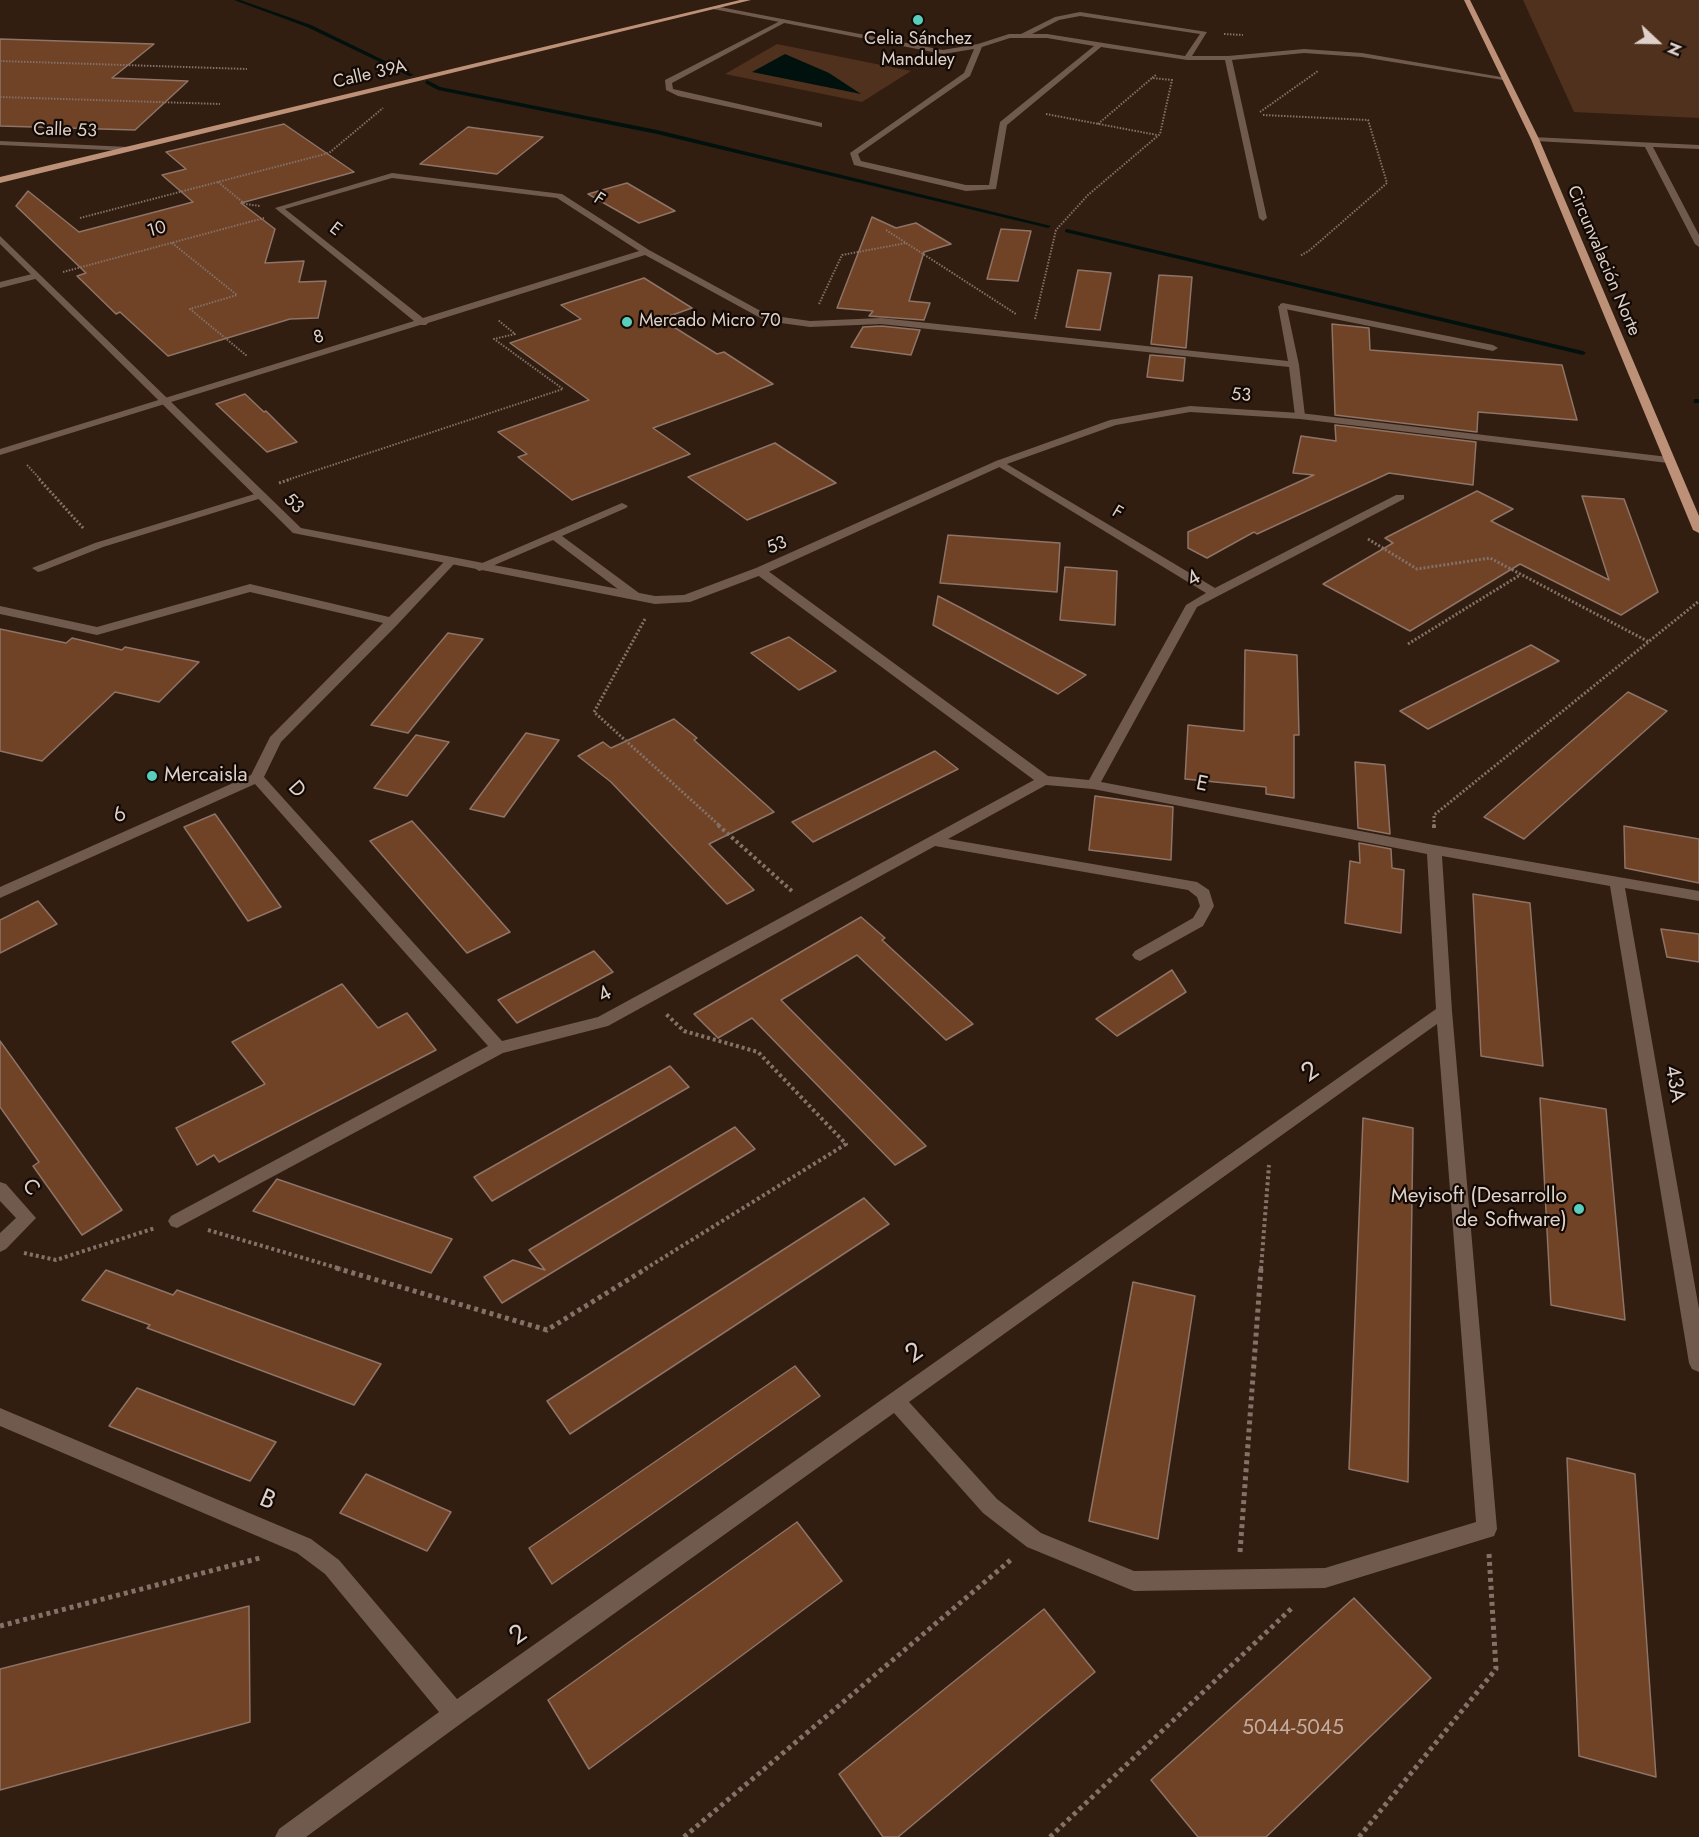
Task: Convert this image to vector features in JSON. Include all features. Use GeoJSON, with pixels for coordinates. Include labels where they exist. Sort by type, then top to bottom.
{"type":"FeatureCollection","features":[{"type":"Feature","properties":{"kind":"main road","name":"Calle 39A"},"geometry":{"type":"LineString","coordinates":[[0,180],[748,0]]}},
{"type":"Feature","properties":{"kind":"main road","name":"Circunvalación Norte"},"geometry":{"type":"LineString","coordinates":[[1470,2],[1503,78],[1535,139],[1699,530]]}},
{"type":"Feature","properties":{"kind":"street"},"geometry":{"type":"LineString","coordinates":[[715,8],[943,52],[979,46],[1010,36],[1047,36],[1188,58],[1228,58],[1304,51],[1343,53],[1503,78]]}},
{"type":"Feature","properties":{"kind":"street"},"geometry":{"type":"LineString","coordinates":[[1021,36],[1057,18],[1080,14],[1205,33],[1188,58]]}},
{"type":"Feature","properties":{"kind":"street"},"geometry":{"type":"LineString","coordinates":[[784,21],[668,82],[670,90],[678,94],[819,125]]}},
{"type":"Feature","properties":{"kind":"street"},"geometry":{"type":"LineString","coordinates":[[979,46],[967,74],[854,153],[857,163],[966,188],[993,186],[1003,124],[1099,45]]}},
{"type":"Feature","properties":{"kind":"street"},"geometry":{"type":"LineString","coordinates":[[1228,58],[1263,218]]}},
{"type":"Feature","properties":{"kind":"street"},"geometry":{"type":"LineString","coordinates":[[1535,139],[1699,147]]}},
{"type":"Feature","properties":{"kind":"street","name":"Calle 53"},"geometry":{"type":"LineString","coordinates":[[0,143],[129,149]]}},
{"type":"Feature","properties":{"kind":"street"},"geometry":{"type":"LineString","coordinates":[[1648,145],[1699,244]]}},
{"type":"Feature","properties":{"kind":"street","name":"F"},"geometry":{"type":"LineString","coordinates":[[282,211],[392,175],[559,196],[646,252],[766,318],[810,324]]}},
{"type":"Feature","properties":{"kind":"street","name":"E"},"geometry":{"type":"LineString","coordinates":[[282,211],[423,323]]}},
{"type":"Feature","properties":{"kind":"street","name":"53"},"geometry":{"type":"LineString","coordinates":[[0,239],[297,531],[655,600],[686,599],[760,571],[1000,463],[1114,422],[1190,409],[1300,416],[1668,460]]}},
{"type":"Feature","properties":{"kind":"street","name":"8"},"geometry":{"type":"LineString","coordinates":[[0,452],[423,323],[646,252]]}},
{"type":"Feature","properties":{"kind":"street"},"geometry":{"type":"LineString","coordinates":[[0,285],[37,277]]}},
{"type":"Feature","properties":{"kind":"street"},"geometry":{"type":"LineString","coordinates":[[1300,416],[1294,365],[1283,306],[1493,348]]}},
{"type":"Feature","properties":{"kind":"street"},"geometry":{"type":"LineString","coordinates":[[810,324],[881,321],[1294,365]]}},
{"type":"Feature","properties":{"kind":"street","name":"F"},"geometry":{"type":"LineString","coordinates":[[1000,463],[1215,593]]}},
{"type":"Feature","properties":{"kind":"street"},"geometry":{"type":"LineString","coordinates":[[38,568],[259,493]]}},
{"type":"Feature","properties":{"kind":"street","name":"4"},"geometry":{"type":"LineString","coordinates":[[1092,786],[1192,605],[1400,497]]}},
{"type":"Feature","properties":{"kind":"street"},"geometry":{"type":"LineString","coordinates":[[479,567],[622,506]]}},
{"type":"Feature","properties":{"kind":"street"},"geometry":{"type":"LineString","coordinates":[[554,535],[635,596]]}},
{"type":"Feature","properties":{"kind":"street","name":"D"},"geometry":{"type":"LineString","coordinates":[[450,562],[275,740],[257,778],[499,1048]]}},
{"type":"Feature","properties":{"kind":"street","name":"E"},"geometry":{"type":"LineString","coordinates":[[760,571],[1044,780],[1092,786],[1434,850],[1699,896]]}},
{"type":"Feature","properties":{"kind":"street"},"geometry":{"type":"LineString","coordinates":[[0,610],[97,631],[250,588],[393,622]]}},
{"type":"Feature","properties":{"kind":"street","name":"6"},"geometry":{"type":"LineString","coordinates":[[0,893],[257,778]]}},
{"type":"Feature","properties":{"kind":"street","name":"4"},"geometry":{"type":"LineString","coordinates":[[177,1221],[499,1048],[602,1022],[1044,780]]}},
{"type":"Feature","properties":{"kind":"street"},"geometry":{"type":"LineString","coordinates":[[934,841],[1192,886],[1204,894],[1207,906],[1198,922],[1140,955]]}},
{"type":"Feature","properties":{"kind":"street"},"geometry":{"type":"LineString","coordinates":[[896,1401],[990,1506],[1034,1540],[1134,1581],[1324,1578],[1487,1529],[1444,1011],[1434,850]]}},
{"type":"Feature","properties":{"kind":"street","name":"43A"},"geometry":{"type":"LineString","coordinates":[[1617,883],[1699,1363]]}},
{"type":"Feature","properties":{"kind":"street","name":"2"},"geometry":{"type":"LineString","coordinates":[[287,1837],[455,1714],[1444,1011]]}},
{"type":"Feature","properties":{"kind":"street","name":"C"},"geometry":{"type":"LineString","coordinates":[[0,1189],[27,1218],[0,1244]]}},
{"type":"Feature","properties":{"kind":"street","name":"B"},"geometry":{"type":"LineString","coordinates":[[0,1417],[304,1546],[332,1567],[455,1714]]}},
{"type":"Feature","properties":{"kind":"path"},"geometry":{"type":"LineString","coordinates":[[1300,256],[1310,250],[1387,183],[1384,172],[1368,120],[1257,114],[1343,53]]}},
{"type":"Feature","properties":{"kind":"path"},"geometry":{"type":"LineString","coordinates":[[1098,124],[1177,56]]}},
{"type":"Feature","properties":{"kind":"path"},"geometry":{"type":"LineString","coordinates":[[0,61],[247,69]]}},
{"type":"Feature","properties":{"kind":"path"},"geometry":{"type":"LineString","coordinates":[[1034,325],[1056,230],[1088,195],[1160,134],[1172,80],[1152,78]]}},
{"type":"Feature","properties":{"kind":"path"},"geometry":{"type":"LineString","coordinates":[[80,218],[329,153],[408,88],[399,83]]}},
{"type":"Feature","properties":{"kind":"path"},"geometry":{"type":"LineString","coordinates":[[0,97],[227,105]]}},
{"type":"Feature","properties":{"kind":"path"},"geometry":{"type":"LineString","coordinates":[[1021,109],[1158,136]]}},
{"type":"Feature","properties":{"kind":"path"},"geometry":{"type":"LineString","coordinates":[[218,182],[245,204],[282,211]]}},
{"type":"Feature","properties":{"kind":"path","name":"10"},"geometry":{"type":"LineString","coordinates":[[37,277],[172,243],[282,211]]}},
{"type":"Feature","properties":{"kind":"path"},"geometry":{"type":"LineString","coordinates":[[886,230],[1056,339]]}},
{"type":"Feature","properties":{"kind":"path"},"geometry":{"type":"LineString","coordinates":[[172,243],[237,295],[190,309],[266,371]]}},
{"type":"Feature","properties":{"kind":"path"},"geometry":{"type":"LineString","coordinates":[[810,324],[842,255],[906,243]]}},
{"type":"Feature","properties":{"kind":"path"},"geometry":{"type":"LineString","coordinates":[[259,493],[563,389],[494,339],[515,334],[478,305]]}},
{"type":"Feature","properties":{"kind":"path"},"geometry":{"type":"LineString","coordinates":[[12,449],[99,546]]}},
{"type":"Feature","properties":{"kind":"path"},"geometry":{"type":"LineString","coordinates":[[1346,525],[1417,569],[1490,558],[1649,642]]}},
{"type":"Feature","properties":{"kind":"path"},"geometry":{"type":"LineString","coordinates":[[1408,644],[1521,574]]}},
{"type":"Feature","properties":{"kind":"path"},"geometry":{"type":"LineString","coordinates":[[655,600],[594,712],[811,908]]}},
{"type":"Feature","properties":{"kind":"path"},"geometry":{"type":"LineString","coordinates":[[1434,850],[1434,815],[1699,601]]}},
{"type":"Feature","properties":{"kind":"path"},"geometry":{"type":"LineString","coordinates":[[22,1253],[56,1260],[177,1221],[547,1330],[846,1144],[758,1052],[684,1031],[648,997]]}},
{"type":"Feature","properties":{"kind":"path"},"geometry":{"type":"LineString","coordinates":[[1238,1579],[1271,1134]]}},
{"type":"Feature","properties":{"kind":"path"},"geometry":{"type":"LineString","coordinates":[[1359,1837],[1496,1669],[1487,1529]]}},
{"type":"Feature","properties":{"kind":"path"},"geometry":{"type":"LineString","coordinates":[[684,1837],[1034,1540]]}},
{"type":"Feature","properties":{"kind":"path"},"geometry":{"type":"LineString","coordinates":[[0,1626],[304,1546]]}},
{"type":"Feature","properties":{"kind":"path"},"geometry":{"type":"LineString","coordinates":[[1050,1837],[1324,1578]]}},
{"type":"Feature","properties":{"kind":"shaded area"},"geometry":{"type":"Polygon","coordinates":[[[1523,0],[1699,0],[1699,118],[1574,112],[1523,0]]]}},
{"type":"Feature","properties":{"kind":"shaded area"},"geometry":{"type":"Polygon","coordinates":[[[777,44],[911,71],[862,102],[725,74],[777,44]]]}},
{"type":"Feature","properties":{"kind":"shaded area"},"geometry":{"type":"Polygon","coordinates":[[[785,54],[829,73],[861,94],[752,72],[785,54]]]}},
{"type":"Feature","properties":{"kind":"building"},"geometry":{"type":"Polygon","coordinates":[[[0,39],[154,44],[112,78],[188,81],[135,130],[0,126],[0,39]]]}},
{"type":"Feature","properties":{"kind":"building"},"geometry":{"type":"Polygon","coordinates":[[[284,124],[354,172],[241,203],[275,229],[265,263],[304,261],[299,282],[326,281],[318,318],[290,319],[168,356],[120,312],[116,314],[77,276],[86,273],[16,206],[28,191],[79,232],[193,202],[162,175],[186,169],[166,152],[284,124]]]}},
{"type":"Feature","properties":{"kind":"building"},"geometry":{"type":"Polygon","coordinates":[[[468,127],[543,137],[497,174],[420,164],[468,127]]]}},
{"type":"Feature","properties":{"kind":"building"},"geometry":{"type":"Polygon","coordinates":[[[627,183],[675,211],[639,223],[588,194],[627,183]]]}},
{"type":"Feature","properties":{"kind":"building"},"geometry":{"type":"Polygon","coordinates":[[[872,217],[896,228],[916,223],[951,244],[924,252],[909,301],[930,303],[924,320],[869,316],[873,311],[837,308],[872,217]]]}},
{"type":"Feature","properties":{"kind":"building"},"geometry":{"type":"Polygon","coordinates":[[[1001,229],[1031,231],[1018,281],[987,279],[1001,229]]]}},
{"type":"Feature","properties":{"kind":"building"},"geometry":{"type":"Polygon","coordinates":[[[1078,270],[1111,273],[1100,330],[1066,327],[1078,270]]]}},
{"type":"Feature","properties":{"kind":"building"},"geometry":{"type":"Polygon","coordinates":[[[1159,275],[1192,277],[1186,348],[1151,344],[1159,275]]]}},
{"type":"Feature","properties":{"kind":"building"},"geometry":{"type":"Polygon","coordinates":[[[644,278],[692,308],[661,319],[717,354],[724,352],[773,384],[653,428],[690,454],[572,500],[518,457],[527,454],[498,432],[589,400],[510,343],[581,319],[561,305],[644,278]]]}},
{"type":"Feature","properties":{"kind":"building"},"geometry":{"type":"Polygon","coordinates":[[[1332,324],[1369,328],[1370,350],[1562,365],[1577,420],[1478,412],[1477,432],[1335,415],[1332,324]]]}},
{"type":"Feature","properties":{"kind":"building"},"geometry":{"type":"Polygon","coordinates":[[[881,326],[920,330],[911,355],[851,347],[863,327],[881,326]]]}},
{"type":"Feature","properties":{"kind":"building"},"geometry":{"type":"Polygon","coordinates":[[[1150,355],[1185,358],[1183,381],[1147,377],[1150,355]]]}},
{"type":"Feature","properties":{"kind":"building"},"geometry":{"type":"Polygon","coordinates":[[[245,394],[297,442],[267,452],[216,404],[245,394]]]}},
{"type":"Feature","properties":{"kind":"building"},"geometry":{"type":"Polygon","coordinates":[[[1335,425],[1476,442],[1473,485],[1389,473],[1257,534],[1254,532],[1207,558],[1188,548],[1188,532],[1314,475],[1293,473],[1301,436],[1336,441],[1335,425]]]}},
{"type":"Feature","properties":{"kind":"building"},"geometry":{"type":"Polygon","coordinates":[[[775,443],[836,483],[747,520],[688,477],[775,443]]]}},
{"type":"Feature","properties":{"kind":"building"},"geometry":{"type":"Polygon","coordinates":[[[1477,491],[1513,509],[1491,521],[1609,580],[1582,496],[1624,499],[1658,592],[1621,615],[1520,564],[1410,631],[1323,584],[1393,543],[1385,538],[1477,491]]]}},
{"type":"Feature","properties":{"kind":"building"},"geometry":{"type":"Polygon","coordinates":[[[948,535],[1060,543],[1057,592],[940,583],[948,535]]]}},
{"type":"Feature","properties":{"kind":"building"},"geometry":{"type":"Polygon","coordinates":[[[1065,567],[1117,571],[1115,625],[1060,620],[1065,567]]]}},
{"type":"Feature","properties":{"kind":"building"},"geometry":{"type":"Polygon","coordinates":[[[938,596],[1086,675],[1058,694],[933,625],[938,596]]]}},
{"type":"Feature","properties":{"kind":"building"},"geometry":{"type":"Polygon","coordinates":[[[0,629],[66,643],[72,638],[122,650],[125,647],[199,662],[159,702],[115,692],[42,761],[0,751],[0,629]]]}},
{"type":"Feature","properties":{"kind":"building"},"geometry":{"type":"Polygon","coordinates":[[[448,633],[483,639],[408,733],[371,725],[448,633]]]}},
{"type":"Feature","properties":{"kind":"building"},"geometry":{"type":"Polygon","coordinates":[[[789,637],[836,671],[799,690],[751,653],[789,637]]]}},
{"type":"Feature","properties":{"kind":"building"},"geometry":{"type":"Polygon","coordinates":[[[1531,645],[1559,661],[1428,729],[1400,711],[1531,645]]]}},
{"type":"Feature","properties":{"kind":"building"},"geometry":{"type":"Polygon","coordinates":[[[1245,650],[1297,655],[1299,735],[1294,735],[1294,798],[1266,794],[1266,787],[1185,779],[1188,725],[1244,731],[1245,650]]]}},
{"type":"Feature","properties":{"kind":"building"},"geometry":{"type":"Polygon","coordinates":[[[1628,692],[1667,711],[1524,839],[1484,817],[1628,692]]]}},
{"type":"Feature","properties":{"kind":"building"},"geometry":{"type":"Polygon","coordinates":[[[674,719],[774,812],[709,844],[754,890],[727,904],[611,782],[578,756],[603,742],[611,748],[674,719]]]}},
{"type":"Feature","properties":{"kind":"building"},"geometry":{"type":"Polygon","coordinates":[[[526,733],[559,740],[504,817],[470,809],[526,733]]]}},
{"type":"Feature","properties":{"kind":"building"},"geometry":{"type":"Polygon","coordinates":[[[416,735],[449,742],[407,796],[374,788],[416,735]]]}},
{"type":"Feature","properties":{"kind":"building"},"geometry":{"type":"Polygon","coordinates":[[[935,751],[958,769],[813,842],[792,822],[935,751]]]}},
{"type":"Feature","properties":{"kind":"building"},"geometry":{"type":"Polygon","coordinates":[[[1355,762],[1385,765],[1390,834],[1358,828],[1355,762]]]}},
{"type":"Feature","properties":{"kind":"building"},"geometry":{"type":"Polygon","coordinates":[[[1095,796],[1173,807],[1171,860],[1089,850],[1095,796]]]}},
{"type":"Feature","properties":{"kind":"building"},"geometry":{"type":"Polygon","coordinates":[[[215,814],[281,907],[248,921],[184,827],[215,814]]]}},
{"type":"Feature","properties":{"kind":"building"},"geometry":{"type":"Polygon","coordinates":[[[412,821],[510,932],[467,953],[370,841],[412,821]]]}},
{"type":"Feature","properties":{"kind":"building"},"geometry":{"type":"Polygon","coordinates":[[[1624,826],[1699,839],[1699,883],[1625,868],[1624,826]]]}},
{"type":"Feature","properties":{"kind":"building"},"geometry":{"type":"Polygon","coordinates":[[[1359,843],[1391,849],[1392,868],[1404,870],[1401,933],[1345,923],[1350,861],[1360,863],[1359,843]]]}},
{"type":"Feature","properties":{"kind":"building"},"geometry":{"type":"Polygon","coordinates":[[[1473,894],[1530,903],[1543,1066],[1481,1056],[1473,894]]]}},
{"type":"Feature","properties":{"kind":"building"},"geometry":{"type":"Polygon","coordinates":[[[38,901],[57,924],[0,953],[0,920],[38,901]]]}},
{"type":"Feature","properties":{"kind":"building"},"geometry":{"type":"Polygon","coordinates":[[[861,917],[885,938],[882,940],[973,1024],[946,1040],[857,955],[781,1000],[926,1146],[895,1165],[752,1018],[718,1038],[694,1014],[861,917]]]}},
{"type":"Feature","properties":{"kind":"building"},"geometry":{"type":"Polygon","coordinates":[[[1661,929],[1699,934],[1699,962],[1667,957],[1661,929]]]}},
{"type":"Feature","properties":{"kind":"building"},"geometry":{"type":"Polygon","coordinates":[[[594,951],[613,972],[517,1023],[498,1000],[594,951]]]}},
{"type":"Feature","properties":{"kind":"building"},"geometry":{"type":"Polygon","coordinates":[[[1172,970],[1186,992],[1117,1036],[1096,1019],[1172,970]]]}},
{"type":"Feature","properties":{"kind":"building"},"geometry":{"type":"Polygon","coordinates":[[[342,984],[378,1028],[407,1013],[436,1050],[219,1162],[214,1155],[197,1165],[176,1128],[265,1084],[232,1042],[342,984]]]}},
{"type":"Feature","properties":{"kind":"building"},"geometry":{"type":"Polygon","coordinates":[[[0,1041],[122,1210],[82,1235],[33,1166],[39,1162],[0,1107],[0,1041]]]}},
{"type":"Feature","properties":{"kind":"building"},"geometry":{"type":"Polygon","coordinates":[[[670,1066],[689,1087],[492,1201],[474,1177],[670,1066]]]}},
{"type":"Feature","properties":{"kind":"building"},"geometry":{"type":"Polygon","coordinates":[[[1540,1098],[1606,1109],[1625,1320],[1551,1305],[1540,1098]]]}},
{"type":"Feature","properties":{"kind":"building"},"geometry":{"type":"Polygon","coordinates":[[[1363,1118],[1413,1128],[1408,1482],[1349,1469],[1363,1118]]]}},
{"type":"Feature","properties":{"kind":"building"},"geometry":{"type":"Polygon","coordinates":[[[735,1127],[755,1149],[502,1303],[484,1277],[513,1260],[545,1270],[529,1250],[735,1127]]]}},
{"type":"Feature","properties":{"kind":"building"},"geometry":{"type":"Polygon","coordinates":[[[277,1179],[452,1239],[431,1273],[253,1211],[277,1179]]]}},
{"type":"Feature","properties":{"kind":"building"},"geometry":{"type":"Polygon","coordinates":[[[864,1198],[889,1224],[570,1434],[547,1401],[864,1198]]]}},
{"type":"Feature","properties":{"kind":"building"},"geometry":{"type":"Polygon","coordinates":[[[106,1270],[173,1295],[177,1290],[381,1364],[354,1405],[147,1328],[150,1325],[82,1300],[106,1270]]]}},
{"type":"Feature","properties":{"kind":"building"},"geometry":{"type":"Polygon","coordinates":[[[1133,1282],[1195,1296],[1158,1539],[1089,1521],[1133,1282]]]}},
{"type":"Feature","properties":{"kind":"building"},"geometry":{"type":"Polygon","coordinates":[[[795,1366],[820,1396],[552,1584],[529,1548],[795,1366]]]}},
{"type":"Feature","properties":{"kind":"building"},"geometry":{"type":"Polygon","coordinates":[[[137,1388],[276,1442],[250,1481],[109,1426],[137,1388]]]}},
{"type":"Feature","properties":{"kind":"building"},"geometry":{"type":"Polygon","coordinates":[[[1567,1458],[1635,1474],[1656,1777],[1579,1756],[1567,1458]]]}},
{"type":"Feature","properties":{"kind":"building"},"geometry":{"type":"Polygon","coordinates":[[[366,1474],[451,1512],[427,1551],[340,1513],[366,1474]]]}},
{"type":"Feature","properties":{"kind":"building"},"geometry":{"type":"Polygon","coordinates":[[[797,1522],[842,1581],[589,1769],[548,1700],[797,1522]]]}},
{"type":"Feature","properties":{"kind":"building"},"geometry":{"type":"Polygon","coordinates":[[[1354,1598],[1431,1678],[1266,1837],[1198,1837],[1151,1780],[1354,1598]]]}},
{"type":"Feature","properties":{"kind":"building"},"geometry":{"type":"Polygon","coordinates":[[[249,1606],[250,1722],[0,1790],[0,1669],[249,1606]]]}},
{"type":"Feature","properties":{"kind":"building"},"geometry":{"type":"Polygon","coordinates":[[[1044,1609],[1095,1672],[898,1837],[883,1837],[839,1774],[1044,1609]]]}},
{"type":"Feature","properties":{"kind":"waterway"},"geometry":{"type":"LineString","coordinates":[[236,0],[309,26],[411,75]]}},
{"type":"Feature","properties":{"kind":"waterway"},"geometry":{"type":"LineString","coordinates":[[427,82],[438,88],[657,132],[1048,226]]}},
{"type":"Feature","properties":{"kind":"waterway"},"geometry":{"type":"LineString","coordinates":[[1067,231],[1583,353]]}},
{"type":"Feature","properties":{"kind":"place","name":"Celia Sánchez Manduley"},"geometry":{"type":"Point","coordinates":[918,20]}},
{"type":"Feature","properties":{"kind":"place","name":"Mercado Micro 70"},"geometry":{"type":"Point","coordinates":[627,322]}},
{"type":"Feature","properties":{"kind":"place","name":"Mercaisla"},"geometry":{"type":"Point","coordinates":[152,776]}},
{"type":"Feature","properties":{"kind":"place","name":"Meyisoft (Desarrollo de Software)"},"geometry":{"type":"Point","coordinates":[1579,1209]}}]}
